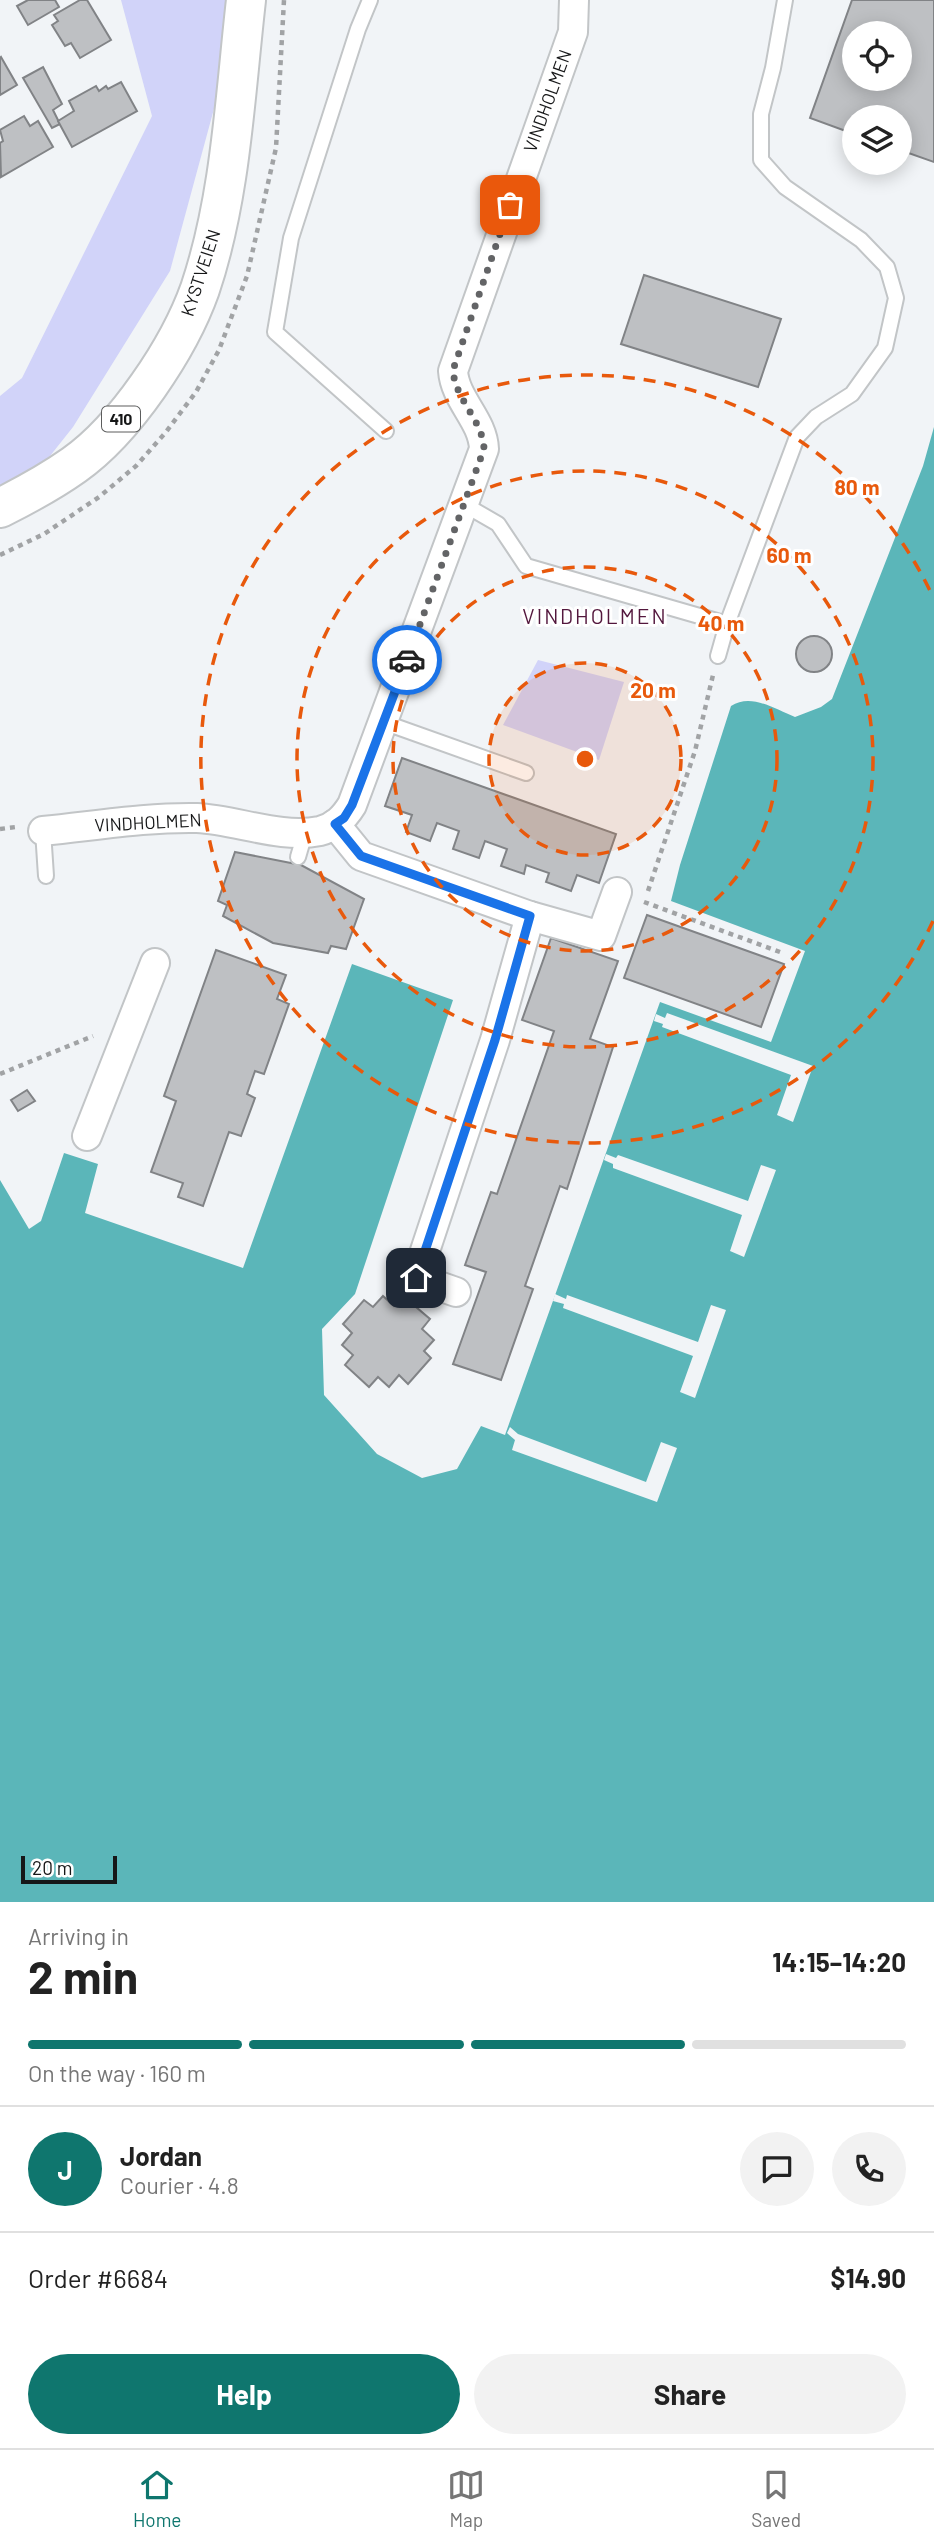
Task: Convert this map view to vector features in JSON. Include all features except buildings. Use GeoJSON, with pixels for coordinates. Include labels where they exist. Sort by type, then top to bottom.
{"type":"FeatureCollection","features":[{"type":"Feature","properties":{"kind":"main road","name":"KYSTVEIEN"},"geometry":{"type":"LineString","coordinates":[[0,508],[32,492],[76,464],[112,430],[143,393],[168,356],[185,324],[200,290],[217,223],[227,169],[246,0]]}},
{"type":"Feature","properties":{"kind":"street","name":"VINDHOLMEN"},"geometry":{"type":"LineString","coordinates":[[43,831],[198,818],[301,845],[344,818],[352,805],[484,449],[484,439],[457,388],[453,370],[573,32],[574,0]]}},
{"type":"Feature","properties":{"kind":"street"},"geometry":{"type":"LineString","coordinates":[[335,824],[361,856],[530,916],[601,936],[617,892]]}},
{"type":"Feature","properties":{"kind":"street"},"geometry":{"type":"LineString","coordinates":[[456,1292],[416,1278],[495,1040],[530,916]]}},
{"type":"Feature","properties":{"kind":"street"},"geometry":{"type":"LineString","coordinates":[[87,1136],[155,963]]}},
{"type":"Feature","properties":{"kind":"lane"},"geometry":{"type":"LineString","coordinates":[[370,0],[358,29],[291,238],[275,332],[386,431]]}},
{"type":"Feature","properties":{"kind":"lane"},"geometry":{"type":"LineString","coordinates":[[718,656],[727,624],[797,437],[816,417],[852,394],[885,348],[896,298],[887,267],[862,240],[785,187],[761,160],[761,114],[773,68],[785,0]]}},
{"type":"Feature","properties":{"kind":"lane"},"geometry":{"type":"LineString","coordinates":[[465,505],[498,524],[526,566],[727,624]]}},
{"type":"Feature","properties":{"kind":"lane"},"geometry":{"type":"LineString","coordinates":[[383,722],[526,773]]}},
{"type":"Feature","properties":{"kind":"lane"},"geometry":{"type":"LineString","coordinates":[[43,831],[46,876]]}},
{"type":"Feature","properties":{"kind":"path"},"geometry":{"type":"LineString","coordinates":[[644,902],[695,751],[718,656]]}},
{"type":"Feature","properties":{"kind":"path"},"geometry":{"type":"LineString","coordinates":[[617,892],[780,952]]}},
{"type":"Feature","properties":{"kind":"path"},"geometry":{"type":"LineString","coordinates":[[0,1074],[133,1019]]}},
{"type":"Feature","properties":{"kind":"shaded area"},"geometry":{"type":"Polygon","coordinates":[[[121,0],[228,0],[218,94],[170,271],[73,427],[0,519],[0,396],[22,378],[152,116],[121,0]]]}},
{"type":"Feature","properties":{"kind":"shaded area"},"geometry":{"type":"Polygon","coordinates":[[[934,427],[934,1902],[0,1902],[0,1180],[29,1229],[41,1221],[64,1153],[98,1164],[85,1213],[243,1268],[352,964],[453,1000],[355,1294],[322,1329],[324,1395],[377,1454],[422,1478],[457,1469],[481,1426],[505,1435],[660,1002],[771,1042],[805,951],[671,901],[680,865],[731,706],[739,702],[755,702],[795,717],[821,707],[832,699],[923,466],[934,427]]]}},
{"type":"Feature","properties":{"kind":"shaded area"},"geometry":{"type":"Polygon","coordinates":[[[538,660],[624,682],[599,760],[503,725],[538,660]]]}},
{"type":"Feature","properties":{"kind":"pier"},"geometry":{"type":"Polygon","coordinates":[[[667,1013],[813,1066],[793,1122],[777,1115],[791,1075],[662,1027],[663,1024],[654,1021],[656,1014],[665,1018],[667,1013]]]}},
{"type":"Feature","properties":{"kind":"pier"},"geometry":{"type":"Polygon","coordinates":[[[606,1154],[616,1158],[618,1155],[748,1201],[761,1165],[776,1170],[744,1257],[730,1251],[742,1215],[613,1168],[613,1164],[604,1160],[606,1154]]]}},
{"type":"Feature","properties":{"kind":"pier"},"geometry":{"type":"Polygon","coordinates":[[[555,1294],[566,1299],[567,1295],[698,1342],[711,1305],[726,1310],[695,1398],[680,1392],[693,1356],[563,1308],[564,1304],[553,1301],[555,1294]]]}},
{"type":"Feature","properties":{"kind":"pier"},"geometry":{"type":"Polygon","coordinates":[[[510,1427],[518,1434],[646,1482],[661,1442],[677,1448],[657,1502],[512,1450],[515,1440],[507,1433],[510,1427]]]}},
{"type":"Feature","properties":{"kind":"way so far"},"geometry":{"type":"LineString","coordinates":[[407,660],[484,449],[481,431],[457,388],[453,370],[510,205]]}},
{"type":"Feature","properties":{"kind":"district","name":"VINDHOLMEN"},"geometry":{"type":"Point","coordinates":[595,617]}},
{"type":"Feature","properties":{"kind":"route"},"geometry":{"type":"LineString","coordinates":[[407,660],[352,805],[344,818],[335,824],[361,856],[530,916],[495,1040],[416,1278]]}}]}
